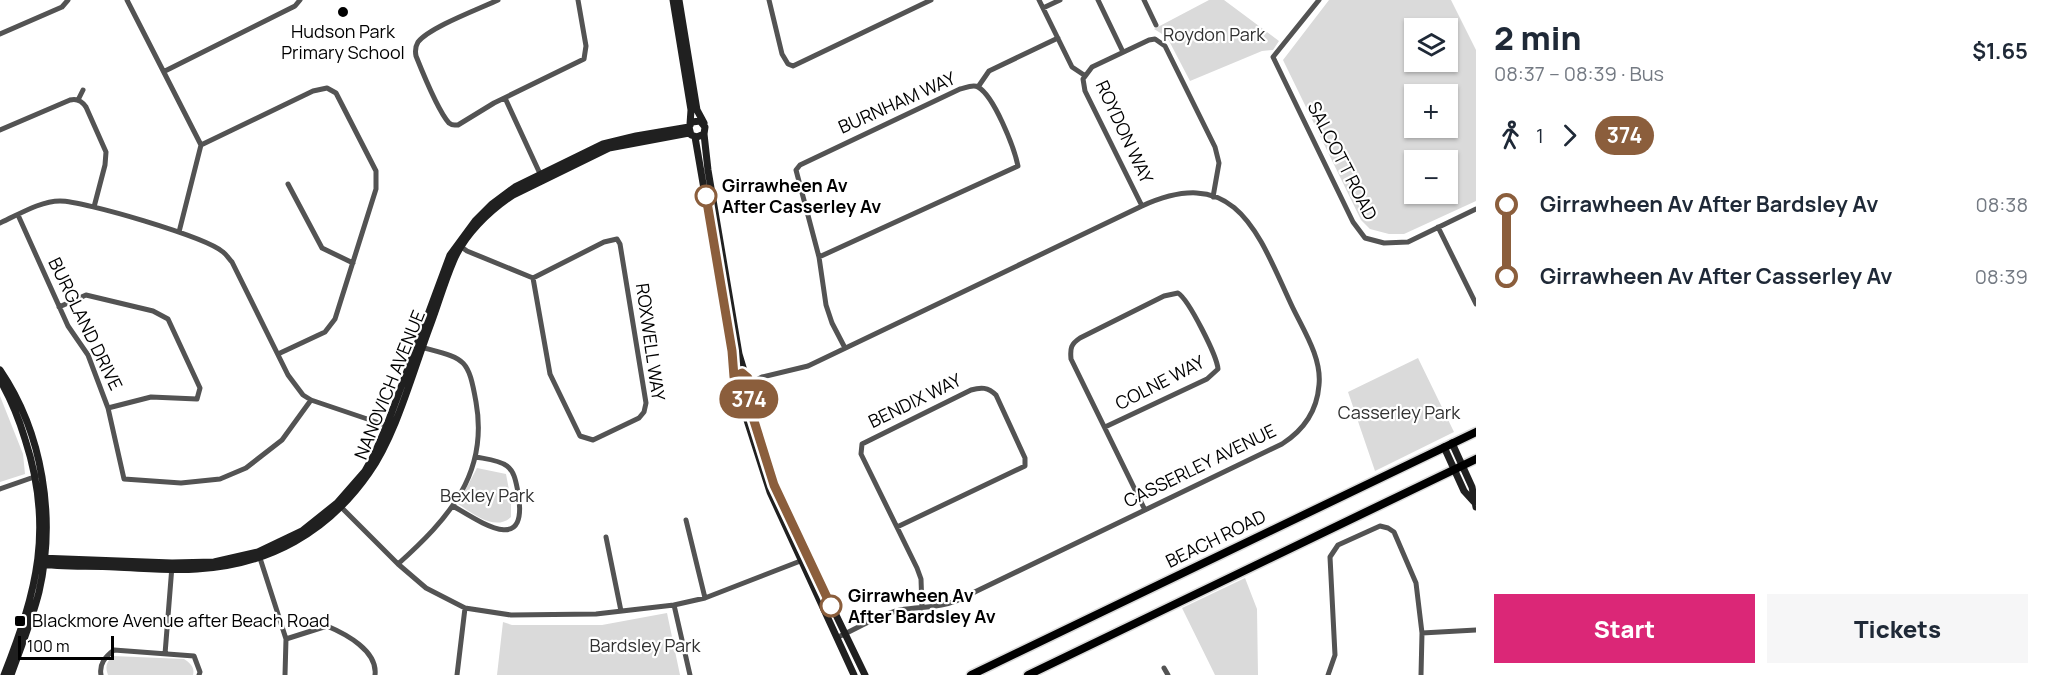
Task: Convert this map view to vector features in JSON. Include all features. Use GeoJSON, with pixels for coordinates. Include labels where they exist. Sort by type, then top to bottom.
{"type":"FeatureCollection","features":[{"type":"Feature","properties":{"kind":"main road","name":"BEACH ROAD"},"geometry":{"type":"LineString","coordinates":[[971,675],[1476,432]]}},
{"type":"Feature","properties":{"kind":"main road"},"geometry":{"type":"LineString","coordinates":[[1028,675],[1476,459]]}},
{"type":"Feature","properties":{"kind":"street"},"geometry":{"type":"LineString","coordinates":[[0,34],[62,7],[68,0]]}},
{"type":"Feature","properties":{"kind":"street"},"geometry":{"type":"LineString","coordinates":[[127,0],[201,145],[179,232]]}},
{"type":"Feature","properties":{"kind":"street"},"geometry":{"type":"LineString","coordinates":[[165,71],[295,6],[300,0]]}},
{"type":"Feature","properties":{"kind":"street"},"geometry":{"type":"LineString","coordinates":[[498,0],[430,33],[417,43],[416,56],[448,122],[453,126],[584,59],[586,46],[578,0]]}},
{"type":"Feature","properties":{"kind":"street"},"geometry":{"type":"LineString","coordinates":[[673,0],[691,110],[691,130],[732,351],[734,377],[732,383],[737,389],[770,492],[841,635],[854,675]]}},
{"type":"Feature","properties":{"kind":"street"},"geometry":{"type":"LineString","coordinates":[[679,0],[697,110],[706,129],[704,134],[739,354],[747,380],[750,408],[774,485],[805,560]]}},
{"type":"Feature","properties":{"kind":"street"},"geometry":{"type":"LineString","coordinates":[[769,0],[782,54],[788,64],[793,66],[931,0]]}},
{"type":"Feature","properties":{"kind":"street"},"geometry":{"type":"LineString","coordinates":[[1039,0],[1072,67],[1084,75]]}},
{"type":"Feature","properties":{"kind":"street"},"geometry":{"type":"LineString","coordinates":[[1043,8],[1060,0]]}},
{"type":"Feature","properties":{"kind":"street"},"geometry":{"type":"LineString","coordinates":[[1098,0],[1123,52]]}},
{"type":"Feature","properties":{"kind":"street"},"geometry":{"type":"LineString","coordinates":[[1145,0],[1156,25]]}},
{"type":"Feature","properties":{"kind":"street","name":"SALCOTT ROAD"},"geometry":{"type":"LineString","coordinates":[[1319,0],[1273,57],[1353,222],[1365,238],[1384,243],[1408,242],[1476,209]]}},
{"type":"Feature","properties":{"kind":"street"},"geometry":{"type":"LineString","coordinates":[[978,87],[989,71],[1058,38]]}},
{"type":"Feature","properties":{"kind":"street","name":"ROYDON WAY"},"geometry":{"type":"LineString","coordinates":[[1142,206],[1083,84],[1084,75],[1092,67],[1155,39],[1165,46],[1218,155],[1219,163],[1213,197]]}},
{"type":"Feature","properties":{"kind":"street","name":"BURNHAM WAY"},"geometry":{"type":"LineString","coordinates":[[819,257],[1018,166],[1016,155],[990,99],[974,85],[960,90],[800,165],[796,170],[819,257],[826,305],[832,324],[845,348]]}},
{"type":"Feature","properties":{"kind":"street"},"geometry":{"type":"LineString","coordinates":[[201,145],[313,91],[327,88],[336,93],[376,171],[376,189],[335,319],[325,332],[278,354]]}},
{"type":"Feature","properties":{"kind":"street"},"geometry":{"type":"LineString","coordinates":[[78,100],[82,90]]}},
{"type":"Feature","properties":{"kind":"street"},"geometry":{"type":"LineString","coordinates":[[505,98],[542,176]]}},
{"type":"Feature","properties":{"kind":"street"},"geometry":{"type":"LineString","coordinates":[[0,129],[65,102],[78,100],[86,107],[106,152],[94,207]]}},
{"type":"Feature","properties":{"kind":"street"},"geometry":{"type":"LineString","coordinates":[[691,130],[697,120],[704,124]]}},
{"type":"Feature","properties":{"kind":"street"},"geometry":{"type":"LineString","coordinates":[[691,130],[704,134]]}},
{"type":"Feature","properties":{"kind":"street","name":"NANOVICH AVENUE"},"geometry":{"type":"LineString","coordinates":[[41,561],[214,568],[295,543],[312,531],[339,505],[370,473],[379,457],[459,245],[502,202],[542,176],[609,148],[691,130]]}},
{"type":"Feature","properties":{"kind":"street"},"geometry":{"type":"LineString","coordinates":[[288,184],[322,248],[353,263]]}},
{"type":"Feature","properties":{"kind":"street","name":"CASSERLEY AVENUE"},"geometry":{"type":"LineString","coordinates":[[747,380],[797,370],[1158,198],[1181,192],[1226,201],[1254,228],[1314,352],[1320,383],[1316,404],[1309,419],[1298,433],[1282,444],[956,601],[939,607],[893,612],[841,635]]}},
{"type":"Feature","properties":{"kind":"street"},"geometry":{"type":"LineString","coordinates":[[0,223],[59,201],[94,207],[179,232],[222,250],[232,262],[295,386],[311,400],[390,426]]}},
{"type":"Feature","properties":{"kind":"street","name":"BURGLAND DRIVE"},"geometry":{"type":"LineString","coordinates":[[18,215],[68,326],[88,355],[108,408],[124,479],[181,483],[220,479],[246,468],[282,440],[311,400]]}},
{"type":"Feature","properties":{"kind":"street"},"geometry":{"type":"LineString","coordinates":[[1438,227],[1476,304]]}},
{"type":"Feature","properties":{"kind":"street","name":"ROXWELL WAY"},"geometry":{"type":"LineString","coordinates":[[617,239],[620,244],[646,403],[644,412],[639,418],[593,440],[580,436],[550,374],[533,278],[604,242],[617,239]]}},
{"type":"Feature","properties":{"kind":"street"},"geometry":{"type":"LineString","coordinates":[[459,245],[467,251],[533,278]]}},
{"type":"Feature","properties":{"kind":"street","name":"COLNE WAY"},"geometry":{"type":"LineString","coordinates":[[1105,427],[1207,378],[1218,369],[1216,358],[1190,306],[1178,293],[1164,296],[1080,338],[1071,346],[1071,359],[1145,510]]}},
{"type":"Feature","properties":{"kind":"street"},"geometry":{"type":"LineString","coordinates":[[59,307],[86,295],[153,311],[168,319],[200,388],[197,399],[151,397],[108,408]]}},
{"type":"Feature","properties":{"kind":"street"},"geometry":{"type":"LineString","coordinates":[[398,564],[439,526],[453,506],[474,466],[480,424],[472,377],[468,367],[462,361],[450,356],[419,347]]}},
{"type":"Feature","properties":{"kind":"street"},"geometry":{"type":"LineString","coordinates":[[0,370],[23,413],[39,476],[46,518],[32,615],[11,675]]}},
{"type":"Feature","properties":{"kind":"street"},"geometry":{"type":"LineString","coordinates":[[734,377],[739,374],[747,380]]}},
{"type":"Feature","properties":{"kind":"street"},"geometry":{"type":"LineString","coordinates":[[0,380],[18,416],[39,476]]}},
{"type":"Feature","properties":{"kind":"street"},"geometry":{"type":"LineString","coordinates":[[737,389],[744,390],[747,380]]}},
{"type":"Feature","properties":{"kind":"street","name":"BENDIX WAY"},"geometry":{"type":"LineString","coordinates":[[897,527],[1025,466],[1025,458],[996,395],[992,391],[979,387],[971,390],[862,444],[861,454],[921,579],[922,608]]}},
{"type":"Feature","properties":{"kind":"street"},"geometry":{"type":"LineString","coordinates":[[1448,445],[1458,468],[1472,488],[1475,504]]}},
{"type":"Feature","properties":{"kind":"street"},"geometry":{"type":"LineString","coordinates":[[453,506],[495,529],[512,528],[518,524],[520,506],[512,472],[506,465],[499,462],[476,457]]}},
{"type":"Feature","properties":{"kind":"street"},"geometry":{"type":"LineString","coordinates":[[0,489],[39,476]]}},
{"type":"Feature","properties":{"kind":"street"},"geometry":{"type":"LineString","coordinates":[[339,505],[398,564],[426,588],[465,608],[511,615],[596,614],[674,605],[705,598],[805,560]]}},
{"type":"Feature","properties":{"kind":"street"},"geometry":{"type":"LineString","coordinates":[[686,520],[705,598]]}},
{"type":"Feature","properties":{"kind":"street"},"geometry":{"type":"LineString","coordinates":[[1328,675],[1335,655],[1330,557],[1338,545],[1380,526],[1394,532],[1416,583],[1422,633],[1421,675]]}},
{"type":"Feature","properties":{"kind":"street"},"geometry":{"type":"LineString","coordinates":[[606,537],[621,611]]}},
{"type":"Feature","properties":{"kind":"street"},"geometry":{"type":"LineString","coordinates":[[259,555],[286,639],[285,675]]}},
{"type":"Feature","properties":{"kind":"street"},"geometry":{"type":"LineString","coordinates":[[4,675],[28,609],[41,561]]}},
{"type":"Feature","properties":{"kind":"street"},"geometry":{"type":"LineString","coordinates":[[165,654],[172,566]]}},
{"type":"Feature","properties":{"kind":"street"},"geometry":{"type":"LineString","coordinates":[[674,605],[690,675]]}},
{"type":"Feature","properties":{"kind":"street"},"geometry":{"type":"LineString","coordinates":[[457,675],[465,608]]}},
{"type":"Feature","properties":{"kind":"street"},"geometry":{"type":"LineString","coordinates":[[286,639],[327,626],[348,635],[370,656],[376,669],[375,675]]}},
{"type":"Feature","properties":{"kind":"street"},"geometry":{"type":"LineString","coordinates":[[1422,633],[1476,630]]}},
{"type":"Feature","properties":{"kind":"street"},"geometry":{"type":"LineString","coordinates":[[841,635],[861,663],[865,675]]}},
{"type":"Feature","properties":{"kind":"street"},"geometry":{"type":"LineString","coordinates":[[101,675],[99,668],[105,657],[114,650],[194,656],[199,675]]}},
{"type":"Feature","properties":{"kind":"street"},"geometry":{"type":"LineString","coordinates":[[1164,668],[1167,675]]}},
{"type":"Feature","properties":{"kind":"green space","name":"Roydon Park"},"geometry":{"type":"Polygon","coordinates":[[[1209,0],[1224,0],[1279,41],[1273,50],[1262,51],[1190,81],[1167,37],[1154,29],[1209,0]]]}},
{"type":"Feature","properties":{"kind":"green space"},"geometry":{"type":"Polygon","coordinates":[[[1329,0],[1451,0],[1476,50],[1476,201],[1404,234],[1389,234],[1370,229],[1361,220],[1283,60],[1329,0]]]}},
{"type":"Feature","properties":{"kind":"green space","name":"Casserley Park"},"geometry":{"type":"Polygon","coordinates":[[[1418,358],[1454,432],[1375,471],[1348,392],[1418,358]]]}},
{"type":"Feature","properties":{"kind":"green space"},"geometry":{"type":"Polygon","coordinates":[[[0,396],[23,454],[25,474],[0,482],[0,396]]]}},
{"type":"Feature","properties":{"kind":"green space","name":"Bexley Park"},"geometry":{"type":"Polygon","coordinates":[[[477,468],[506,474],[511,501],[511,517],[505,521],[498,523],[484,520],[458,504],[477,468]]]}},
{"type":"Feature","properties":{"kind":"green space"},"geometry":{"type":"Polygon","coordinates":[[[1245,578],[1257,609],[1258,675],[1215,675],[1182,608],[1245,578]]]}},
{"type":"Feature","properties":{"kind":"green space","name":"Bardsley Park"},"geometry":{"type":"Polygon","coordinates":[[[667,613],[680,675],[497,675],[503,622],[512,625],[602,625],[667,613]]]}},
{"type":"Feature","properties":{"kind":"green space"},"geometry":{"type":"Polygon","coordinates":[[[113,656],[184,659],[193,667],[193,675],[108,675],[107,665],[113,656]]]}},
{"type":"Feature","properties":{"kind":"bus line","name":"374"},"geometry":{"type":"LineString","coordinates":[[706,196],[732,351],[734,377],[742,373],[748,378],[750,408],[774,485],[831,606]]}},
{"type":"Feature","properties":{"kind":"place","name":"Hudson Park Primary School"},"geometry":{"type":"Point","coordinates":[343,12]}},
{"type":"Feature","properties":{"kind":"place","name":"Girrawheen Av After Casserley Av"},"geometry":{"type":"Point","coordinates":[706,196]}},
{"type":"Feature","properties":{"kind":"place","name":"Girrawheen Av After Bardsley Av"},"geometry":{"type":"Point","coordinates":[831,606]}},
{"type":"Feature","properties":{"kind":"place","name":"Blackmore Avenue after Beach Road"},"geometry":{"type":"Point","coordinates":[20,621]}}]}
